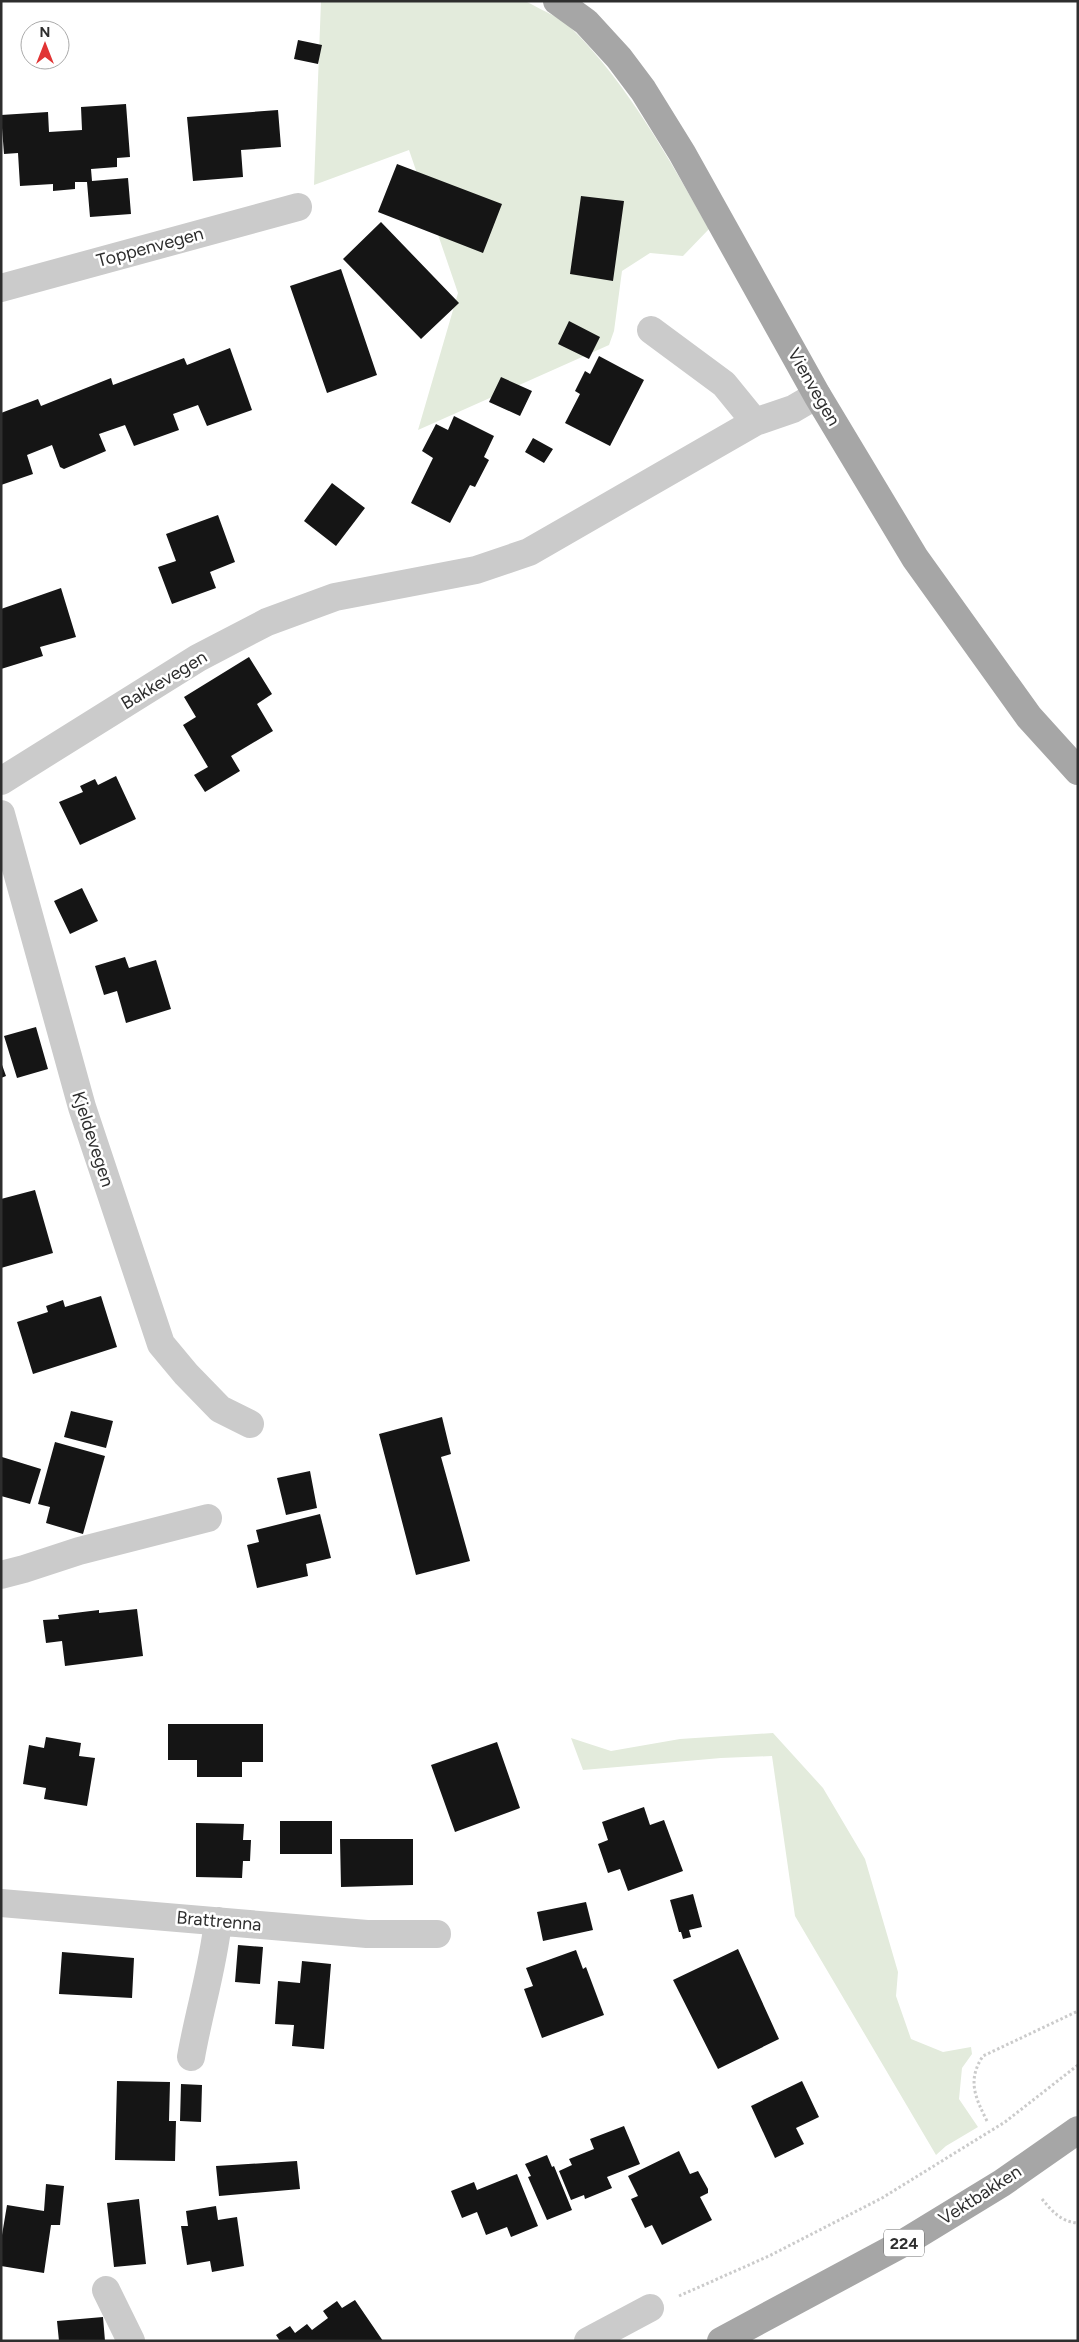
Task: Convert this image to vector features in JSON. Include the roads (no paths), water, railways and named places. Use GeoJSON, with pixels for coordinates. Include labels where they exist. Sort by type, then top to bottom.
{"type":"FeatureCollection","features":[{"type":"Feature","properties":{"kind":"main road","name":"Vienvegen"},"geometry":{"type":"LineString","coordinates":[[557,1],[586,22],[619,58],[643,90],[682,153],[817,395],[915,558],[1029,717],[1078,771]]}},
{"type":"Feature","properties":{"kind":"main road","name":"Vektbakken"},"geometry":{"type":"LineString","coordinates":[[721,2341],[906,2241],[1002,2183],[1078,2130]]}},
{"type":"Feature","properties":{"kind":"street","name":"Toppenvegen"},"geometry":{"type":"LineString","coordinates":[[1,288],[298,207]]}},
{"type":"Feature","properties":{"kind":"street"},"geometry":{"type":"LineString","coordinates":[[651,330],[724,384],[755,422]]}},
{"type":"Feature","properties":{"kind":"street","name":"Bakkevegen"},"geometry":{"type":"LineString","coordinates":[[1,781],[198,658],[267,622],[335,597],[476,570],[529,552],[755,422],[793,409],[817,395]]}},
{"type":"Feature","properties":{"kind":"street","name":"Kjeldevegen"},"geometry":{"type":"LineString","coordinates":[[1,814],[82,1106],[161,1344],[186,1374],[220,1409],[250,1424]]}},
{"type":"Feature","properties":{"kind":"street"},"geometry":{"type":"LineString","coordinates":[[1,1574],[24,1570],[88,1548],[208,1518]]}},
{"type":"Feature","properties":{"kind":"street","name":"Brattrenna"},"geometry":{"type":"LineString","coordinates":[[1,1903],[366,1934],[437,1934]]}},
{"type":"Feature","properties":{"kind":"street"},"geometry":{"type":"LineString","coordinates":[[191,2058],[198,2016],[214,1956],[218,1921]]}},
{"type":"Feature","properties":{"kind":"street"},"geometry":{"type":"LineString","coordinates":[[106,2290],[130,2341]]}},
{"type":"Feature","properties":{"kind":"street"},"geometry":{"type":"LineString","coordinates":[[588,2341],[650,2308]]}}]}
